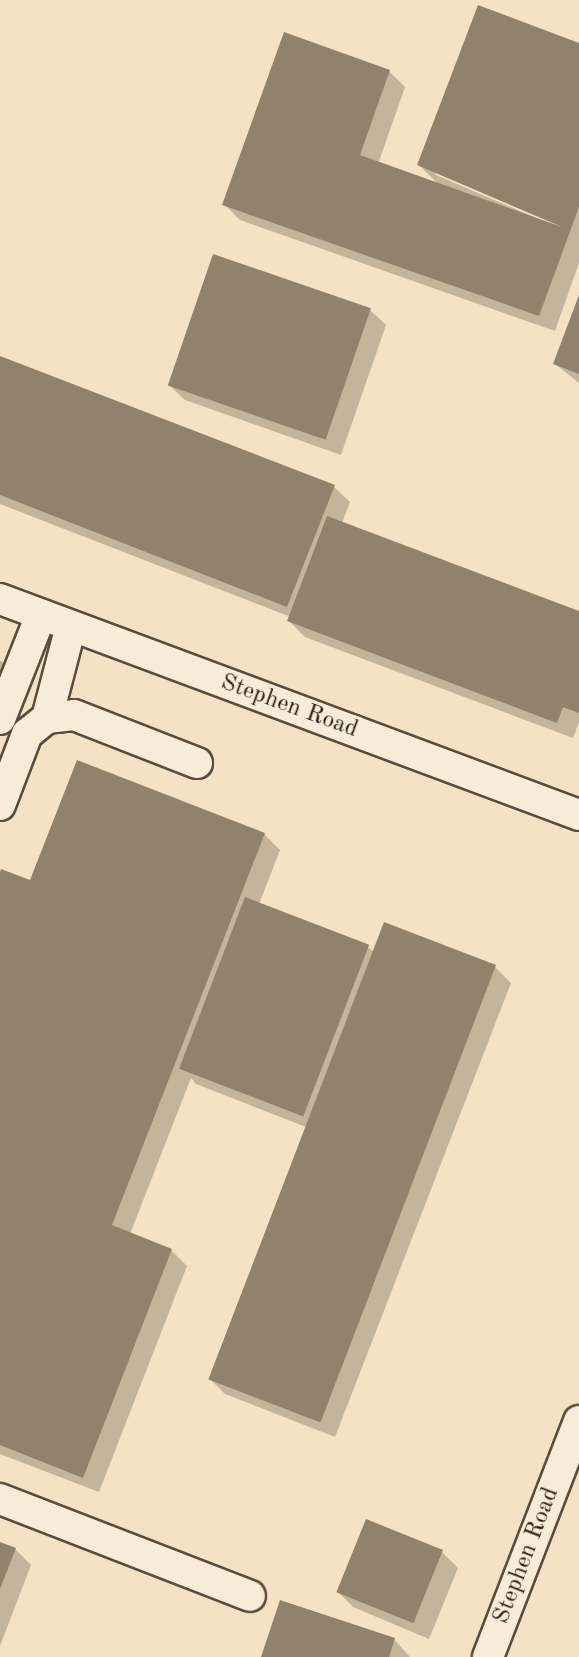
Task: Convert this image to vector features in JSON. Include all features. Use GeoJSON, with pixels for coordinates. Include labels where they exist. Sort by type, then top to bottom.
{"type":"FeatureCollection","features":[{"type":"Feature","properties":{"kind":"street","name":"Stephen Road"},"geometry":{"type":"LineString","coordinates":[[0,599],[579,815]]}},
{"type":"Feature","properties":{"kind":"street"},"geometry":{"type":"LineString","coordinates":[[0,719],[41,615]]}},
{"type":"Feature","properties":{"kind":"street"},"geometry":{"type":"LineString","coordinates":[[47,718],[71,626]]}},
{"type":"Feature","properties":{"kind":"street"},"geometry":{"type":"LineString","coordinates":[[0,805],[27,734],[47,718],[74,715],[197,763]]}},
{"type":"Feature","properties":{"kind":"street","name":"Stephen Road"},"geometry":{"type":"LineString","coordinates":[[488,1657],[579,1421]]}},
{"type":"Feature","properties":{"kind":"street"},"geometry":{"type":"LineString","coordinates":[[0,1499],[250,1596]]}},
{"type":"Feature","properties":{"kind":"building"},"geometry":{"type":"Polygon","coordinates":[[[478,5],[579,43],[579,207],[539,316],[222,205],[284,32],[390,70],[360,155],[562,227],[417,165],[478,5]]]}},
{"type":"Feature","properties":{"kind":"building"},"geometry":{"type":"Polygon","coordinates":[[[213,254],[371,308],[326,440],[168,385],[213,254]]]}},
{"type":"Feature","properties":{"kind":"building"},"geometry":{"type":"Polygon","coordinates":[[[579,295],[579,374],[553,364],[579,295]]]}},
{"type":"Feature","properties":{"kind":"building"},"geometry":{"type":"Polygon","coordinates":[[[0,356],[335,485],[287,607],[0,495],[0,356]]]}},
{"type":"Feature","properties":{"kind":"building"},"geometry":{"type":"Polygon","coordinates":[[[327,516],[579,611],[579,713],[563,707],[557,723],[287,621],[327,516]]]}},
{"type":"Feature","properties":{"kind":"building"},"geometry":{"type":"Polygon","coordinates":[[[77,760],[265,833],[112,1225],[172,1249],[83,1478],[0,1445],[0,872],[1,869],[30,880],[77,760]]]}},
{"type":"Feature","properties":{"kind":"building"},"geometry":{"type":"Polygon","coordinates":[[[245,897],[369,945],[303,1116],[179,1069],[245,897]]]}},
{"type":"Feature","properties":{"kind":"building"},"geometry":{"type":"Polygon","coordinates":[[[384,922],[496,965],[320,1422],[208,1379],[384,922]]]}},
{"type":"Feature","properties":{"kind":"building"},"geometry":{"type":"Polygon","coordinates":[[[366,1519],[443,1550],[413,1623],[336,1592],[366,1519]]]}},
{"type":"Feature","properties":{"kind":"building"},"geometry":{"type":"Polygon","coordinates":[[[0,1542],[16,1548],[0,1589],[0,1542]]]}},
{"type":"Feature","properties":{"kind":"building"},"geometry":{"type":"Polygon","coordinates":[[[280,1600],[395,1638],[389,1657],[261,1657],[280,1600]]]}}]}
